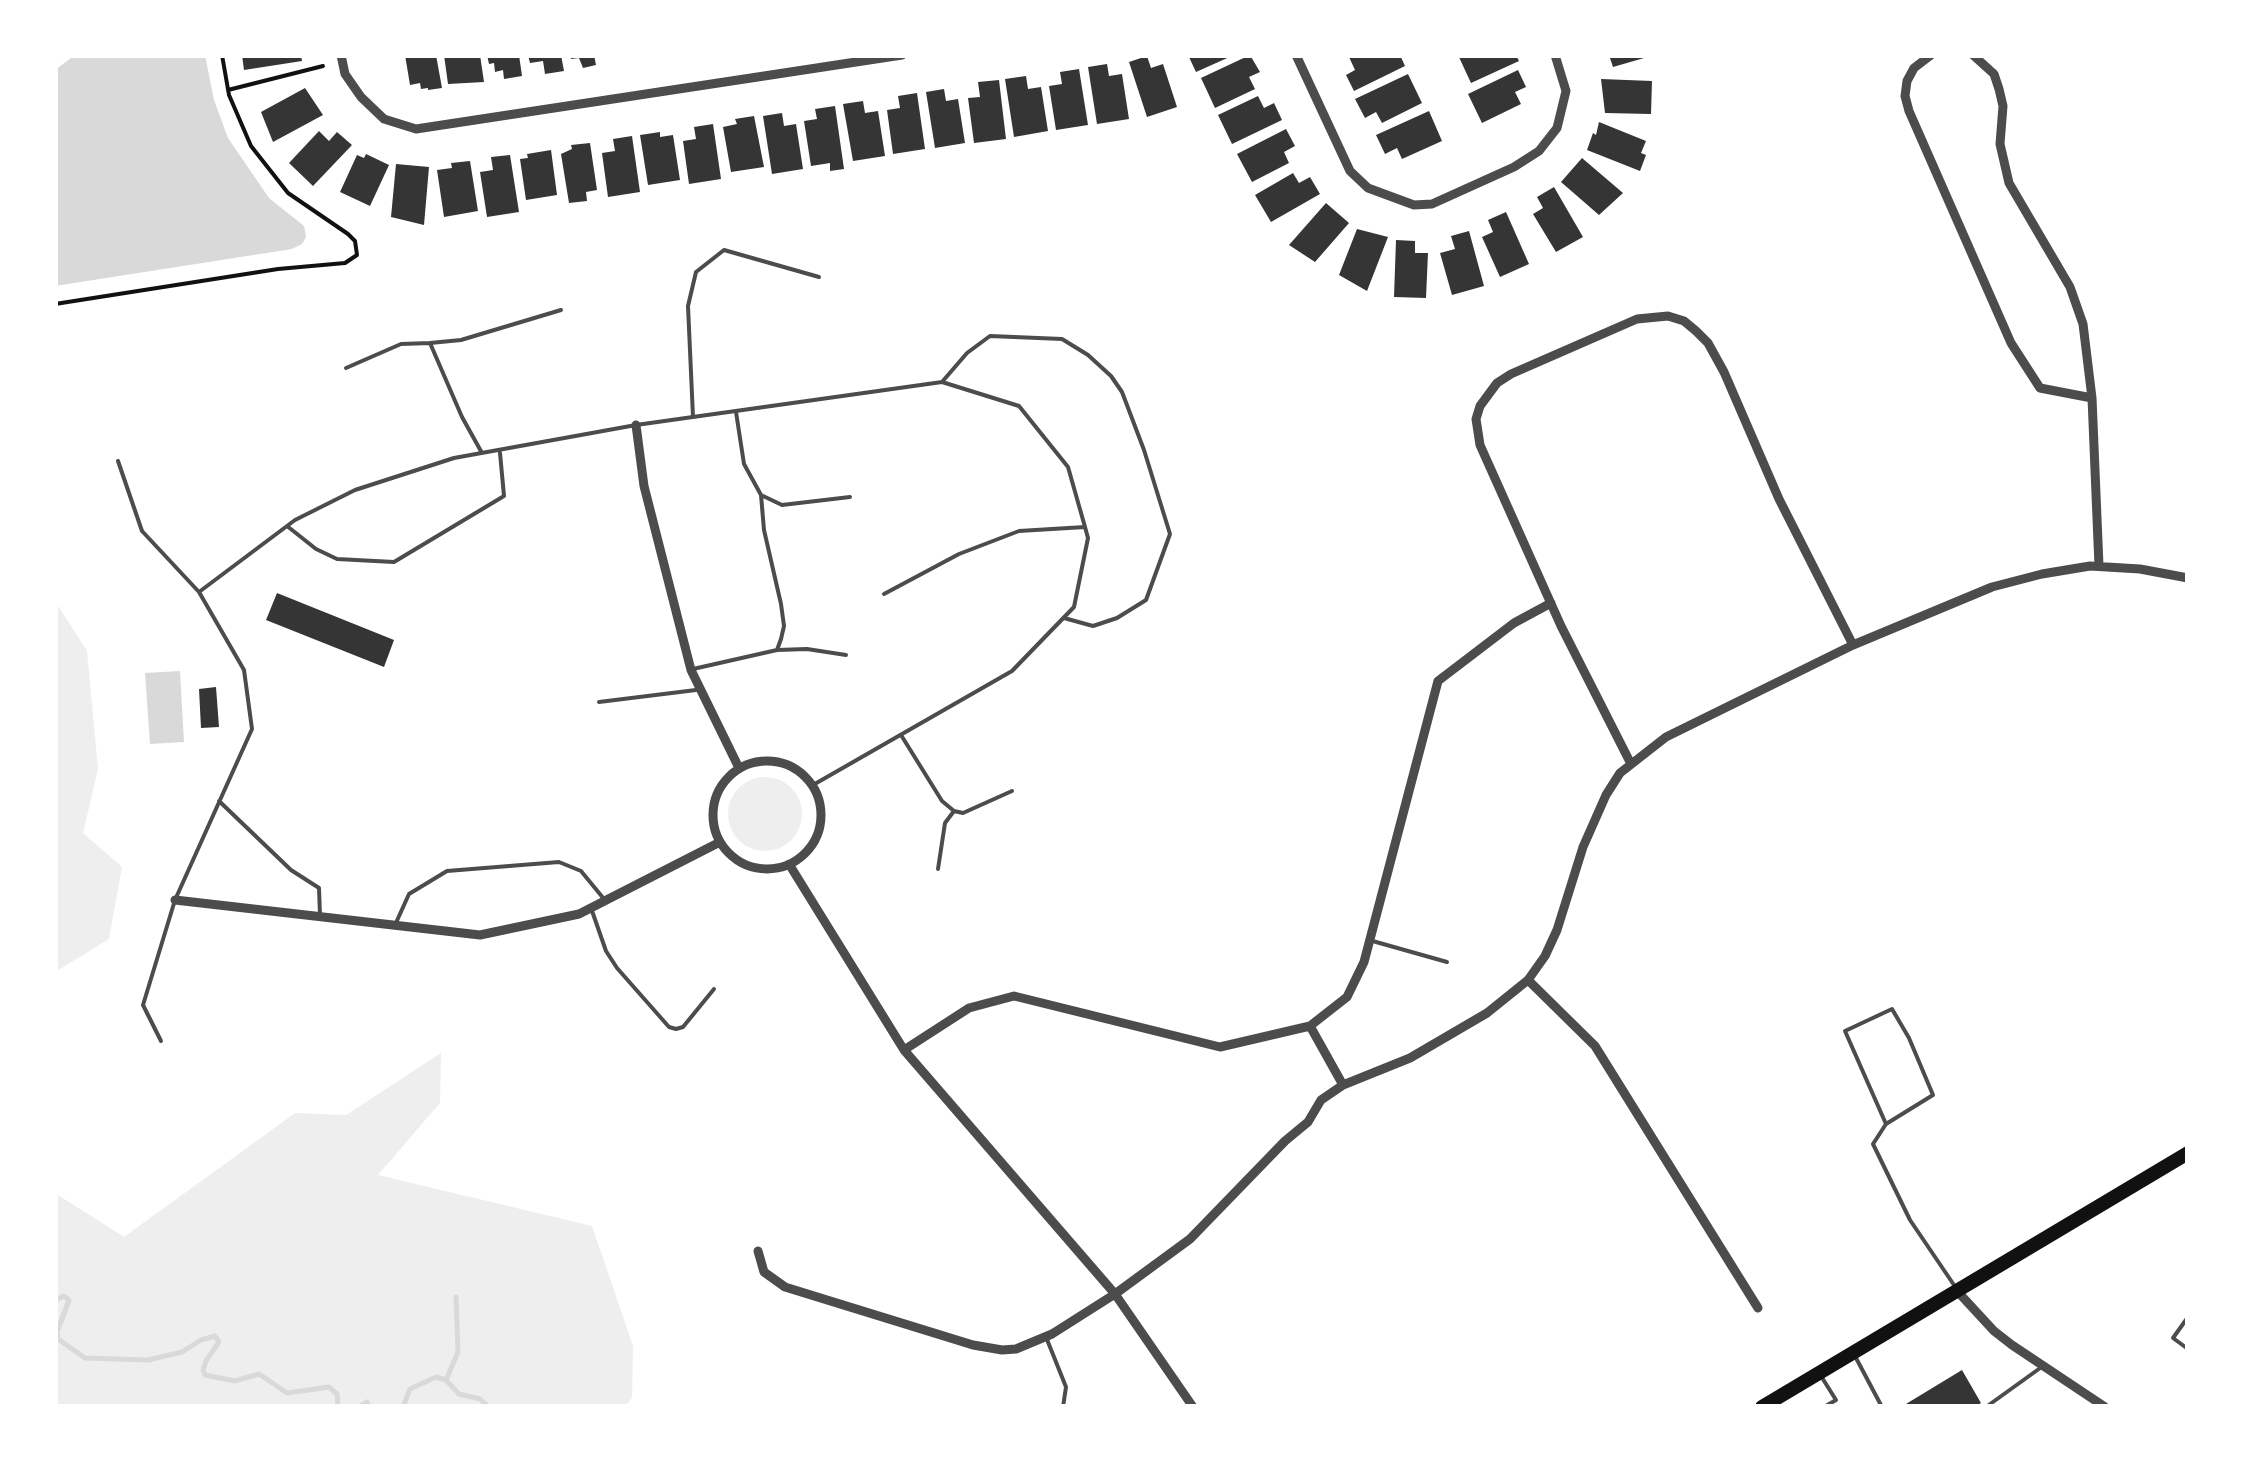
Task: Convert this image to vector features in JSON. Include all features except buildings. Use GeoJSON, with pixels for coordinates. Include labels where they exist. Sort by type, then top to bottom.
{"type":"FeatureCollection","features":[{"type":"Feature","properties":{"kind":"main road"},"geometry":{"type":"LineString","coordinates":[[1766,1406],[1818,1372],[2185,1161]]}},
{"type":"Feature","properties":{"kind":"street"},"geometry":{"type":"LineString","coordinates":[[340,55],[345,74],[361,98],[384,119],[416,129],[902,55]]}},
{"type":"Feature","properties":{"kind":"street"},"geometry":{"type":"LineString","coordinates":[[1296,55],[1350,171],[1368,188],[1414,205],[1432,204],[1514,167],[1539,151],[1557,128],[1566,91],[1555,55]]}},
{"type":"Feature","properties":{"kind":"street"},"geometry":{"type":"LineString","coordinates":[[1932,55],[1914,68],[1907,82],[1909,111],[2011,343],[2040,388],[2092,398]]}},
{"type":"Feature","properties":{"kind":"street"},"geometry":{"type":"LineString","coordinates":[[1973,55],[1994,74],[2000,89],[2000,144],[2009,183],[2070,288],[2083,324],[2092,398],[2099,566]]}},
{"type":"Feature","properties":{"kind":"street"},"geometry":{"type":"LineString","coordinates":[[1630,764],[1480,445],[1476,419],[1480,406],[1497,383],[1511,374],[1636,319],[1668,316],[1684,321],[1708,343],[1724,372],[1779,499],[1853,645]]}},
{"type":"Feature","properties":{"kind":"street"},"geometry":{"type":"LineString","coordinates":[[636,425],[644,486],[691,670],[739,768]]}},
{"type":"Feature","properties":{"kind":"street"},"geometry":{"type":"LineString","coordinates":[[758,1251],[764,1272],[774,1280],[828,1302],[988,1348],[1016,1348],[1046,1337],[1116,1294],[1204,1226],[1308,1122],[1322,1100],[1342,1085],[1410,1058],[1486,1013],[1528,980],[1545,956],[1593,820],[1620,773],[1690,723],[1853,645],[1992,587],[2065,568],[2099,566],[2188,578]]}},
{"type":"Feature","properties":{"kind":"street"},"geometry":{"type":"LineString","coordinates":[[904,1050],[969,1008],[1014,996],[1220,1047],[1310,1026],[1347,997],[1364,962],[1438,680],[1514,624],[1552,603]]}},
{"type":"Feature","properties":{"kind":"street"},"geometry":{"type":"LineString","coordinates":[[758,761],[779,762],[798,770],[812,785],[820,807],[819,830],[808,850],[789,864],[770,869],[750,867],[733,857],[720,842],[712,815],[719,788],[739,768],[758,761]]}},
{"type":"Feature","properties":{"kind":"street"},"geometry":{"type":"LineString","coordinates":[[175,900],[480,935],[578,914],[720,842]]}},
{"type":"Feature","properties":{"kind":"street"},"geometry":{"type":"LineString","coordinates":[[789,864],[904,1050],[1116,1294],[1193,1407]]}},
{"type":"Feature","properties":{"kind":"street"},"geometry":{"type":"LineString","coordinates":[[1528,980],[1596,1046],[1758,1308]]}},
{"type":"Feature","properties":{"kind":"street"},"geometry":{"type":"LineString","coordinates":[[1310,1026],[1342,1085]]}},
{"type":"Feature","properties":{"kind":"street"},"geometry":{"type":"LineString","coordinates":[[1958,1292],[1994,1331],[2105,1407]]}},
{"type":"Feature","properties":{"kind":"lane"},"geometry":{"type":"LineString","coordinates":[[693,417],[688,306],[696,272],[724,250],[819,278]]}},
{"type":"Feature","properties":{"kind":"lane"},"geometry":{"type":"LineString","coordinates":[[346,368],[401,344],[461,340],[560,310]]}},
{"type":"Feature","properties":{"kind":"lane"},"geometry":{"type":"LineString","coordinates":[[942,382],[990,336],[1062,340],[1088,355],[1122,392],[1170,534],[1146,600],[1117,618],[1093,626],[1064,618]]}},
{"type":"Feature","properties":{"kind":"lane"},"geometry":{"type":"LineString","coordinates":[[430,344],[482,453]]}},
{"type":"Feature","properties":{"kind":"lane"},"geometry":{"type":"LineString","coordinates":[[199,592],[286,526],[355,490],[406,471],[482,453],[636,425],[942,382],[1019,406],[1068,467],[1085,527],[1088,538],[1074,607],[1012,671],[812,785]]}},
{"type":"Feature","properties":{"kind":"lane"},"geometry":{"type":"LineString","coordinates":[[736,411],[744,464],[760,495],[784,626],[777,650]]}},
{"type":"Feature","properties":{"kind":"lane"},"geometry":{"type":"LineString","coordinates":[[286,526],[337,559],[394,562],[504,496],[500,451]]}},
{"type":"Feature","properties":{"kind":"lane"},"geometry":{"type":"LineString","coordinates":[[118,462],[142,531],[199,592],[244,670],[252,728],[175,900],[143,1005],[161,1040]]}},
{"type":"Feature","properties":{"kind":"lane"},"geometry":{"type":"LineString","coordinates":[[760,495],[782,505],[850,497]]}},
{"type":"Feature","properties":{"kind":"lane"},"geometry":{"type":"LineString","coordinates":[[884,594],[960,554],[1019,532],[1085,527]]}},
{"type":"Feature","properties":{"kind":"lane"},"geometry":{"type":"LineString","coordinates":[[691,670],[777,650],[806,649],[846,655]]}},
{"type":"Feature","properties":{"kind":"lane"},"geometry":{"type":"LineString","coordinates":[[599,702],[701,689]]}},
{"type":"Feature","properties":{"kind":"lane"},"geometry":{"type":"LineString","coordinates":[[901,735],[942,801],[954,811],[963,813],[1012,791]]}},
{"type":"Feature","properties":{"kind":"lane"},"geometry":{"type":"LineString","coordinates":[[219,801],[291,870],[319,888],[320,916]]}},
{"type":"Feature","properties":{"kind":"lane"},"geometry":{"type":"LineString","coordinates":[[938,868],[945,822],[954,811]]}},
{"type":"Feature","properties":{"kind":"lane"},"geometry":{"type":"LineString","coordinates":[[395,925],[409,894],[447,872],[559,862],[582,871],[605,901]]}},
{"type":"Feature","properties":{"kind":"lane"},"geometry":{"type":"LineString","coordinates":[[591,908],[617,968],[669,1026],[683,1026],[714,989]]}},
{"type":"Feature","properties":{"kind":"lane"},"geometry":{"type":"LineString","coordinates":[[1370,940],[1447,962]]}},
{"type":"Feature","properties":{"kind":"lane"},"geometry":{"type":"LineString","coordinates":[[1886,1124],[1845,1031],[1892,1008],[1910,1038],[1933,1095],[1886,1124],[1874,1144],[1910,1220],[1958,1292]]}},
{"type":"Feature","properties":{"kind":"lane"},"geometry":{"type":"LineString","coordinates":[[2188,1316],[2172,1338],[2188,1349]]}},
{"type":"Feature","properties":{"kind":"lane"},"geometry":{"type":"LineString","coordinates":[[1046,1337],[1066,1387],[1063,1407]]}},
{"type":"Feature","properties":{"kind":"lane"},"geometry":{"type":"LineString","coordinates":[[1853,1352],[1882,1407]]}},
{"type":"Feature","properties":{"kind":"lane"},"geometry":{"type":"LineString","coordinates":[[1986,1407],[2042,1366]]}},
{"type":"Feature","properties":{"kind":"lane"},"geometry":{"type":"LineString","coordinates":[[1818,1372],[1840,1407]]}},
{"type":"Feature","properties":{"kind":"lane"},"geometry":{"type":"LineString","coordinates":[[1824,1407],[1836,1400]]}},
{"type":"Feature","properties":{"kind":"path"},"geometry":{"type":"LineString","coordinates":[[55,304],[345,262],[357,255],[348,234],[288,192],[251,146],[228,90],[222,55]]}},
{"type":"Feature","properties":{"kind":"path"},"geometry":{"type":"LineString","coordinates":[[228,90],[323,66]]}},
{"type":"Feature","properties":{"kind":"shaded area"},"geometry":{"type":"Polygon","coordinates":[[[75,55],[205,55],[214,100],[228,138],[269,198],[304,226],[306,237],[302,244],[292,249],[55,286],[55,70],[75,55]]]}},
{"type":"Feature","properties":{"kind":"shaded area"},"geometry":{"type":"Polygon","coordinates":[[[55,601],[87,651],[98,769],[83,833],[122,867],[109,939],[55,972],[55,601]]]}},
{"type":"Feature","properties":{"kind":"shaded area"},"geometry":{"type":"Polygon","coordinates":[[[180,671],[184,742],[150,744],[145,673],[180,671]]]}},
{"type":"Feature","properties":{"kind":"shaded area"},"geometry":{"type":"Polygon","coordinates":[[[765,777],[791,788],[802,814],[791,840],[765,851],[739,840],[728,814],[739,788],[765,777]]]}},
{"type":"Feature","properties":{"kind":"shaded area"},"geometry":{"type":"Polygon","coordinates":[[[441,1053],[440,1103],[378,1175],[592,1226],[633,1346],[632,1398],[624,1407],[55,1407],[55,1183],[58,1195],[124,1237],[295,1113],[346,1115],[441,1053]]]}},
{"type":"Feature","properties":{"kind":"waterway"},"geometry":{"type":"LineString","coordinates":[[55,1300],[64,1296],[69,1300],[58,1339],[85,1358],[148,1360],[182,1352],[215,1336],[219,1342],[206,1361],[205,1375],[235,1381],[259,1374],[287,1393],[329,1387],[337,1394],[338,1407]]}},
{"type":"Feature","properties":{"kind":"waterway"},"geometry":{"type":"LineString","coordinates":[[446,1380],[458,1352],[456,1297]]}},
{"type":"Feature","properties":{"kind":"waterway"},"geometry":{"type":"LineString","coordinates":[[403,1407],[410,1389],[436,1377],[446,1380],[459,1394],[480,1399],[489,1407]]}},
{"type":"Feature","properties":{"kind":"waterway"},"geometry":{"type":"LineString","coordinates":[[358,1407],[367,1402],[370,1407]]}}]}
